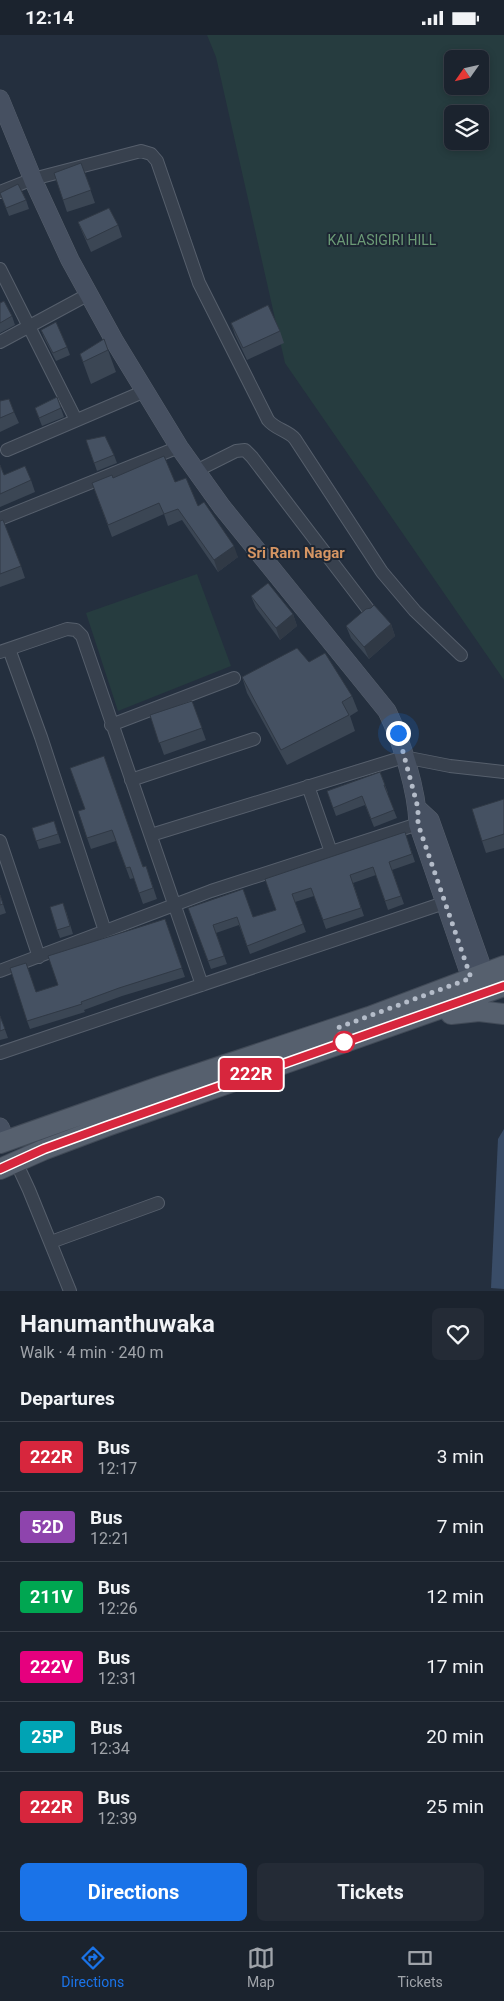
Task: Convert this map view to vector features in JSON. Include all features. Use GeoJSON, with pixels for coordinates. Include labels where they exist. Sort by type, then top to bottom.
{"type":"FeatureCollection","features":[{"type":"Feature","properties":{"kind":"main road"},"geometry":{"type":"LineString","coordinates":[[8,1166],[44,1149],[107,1126],[415,1018],[486,985],[504,966]]}},
{"type":"Feature","properties":{"kind":"main road"},"geometry":{"type":"LineString","coordinates":[[2,1137],[368,1017],[486,985]]}},
{"type":"Feature","properties":{"kind":"main road"},"geometry":{"type":"LineString","coordinates":[[415,1018],[479,1011],[504,1014]]}},
{"type":"Feature","properties":{"kind":"street"},"geometry":{"type":"LineString","coordinates":[[0,99],[33,179],[70,260],[179,447],[265,561],[382,704],[398,733],[444,903],[486,985]]}},
{"type":"Feature","properties":{"kind":"street"},"geometry":{"type":"LineString","coordinates":[[0,192],[33,179],[141,151],[151,154],[157,161],[199,283],[268,420],[272,425],[288,432],[295,439],[382,572],[415,611],[460,655]]}},
{"type":"Feature","properties":{"kind":"street"},"geometry":{"type":"LineString","coordinates":[[0,269],[76,421]]}},
{"type":"Feature","properties":{"kind":"street"},"geometry":{"type":"LineString","coordinates":[[0,341],[89,294]]}},
{"type":"Feature","properties":{"kind":"street"},"geometry":{"type":"LineString","coordinates":[[7,450],[145,391]]}},
{"type":"Feature","properties":{"kind":"street"},"geometry":{"type":"LineString","coordinates":[[0,519],[179,447]]}},
{"type":"Feature","properties":{"kind":"street"},"geometry":{"type":"LineString","coordinates":[[196,471],[236,451],[245,450],[371,613]]}},
{"type":"Feature","properties":{"kind":"street"},"geometry":{"type":"LineString","coordinates":[[106,931],[42,737],[5,650],[67,629],[76,630],[82,636],[111,725],[202,985]]}},
{"type":"Feature","properties":{"kind":"street"},"geometry":{"type":"LineString","coordinates":[[111,725],[234,678]]}},
{"type":"Feature","properties":{"kind":"street"},"geometry":{"type":"LineString","coordinates":[[131,780],[254,739]]}},
{"type":"Feature","properties":{"kind":"street"},"geometry":{"type":"LineString","coordinates":[[151,835],[404,757],[450,766],[504,771]]}},
{"type":"Feature","properties":{"kind":"street"},"geometry":{"type":"LineString","coordinates":[[308,787],[331,852]]}},
{"type":"Feature","properties":{"kind":"street"},"geometry":{"type":"LineString","coordinates":[[0,971],[211,891],[331,852],[422,817]]}},
{"type":"Feature","properties":{"kind":"street"},"geometry":{"type":"LineString","coordinates":[[422,817],[486,985]]}},
{"type":"Feature","properties":{"kind":"street"},"geometry":{"type":"LineString","coordinates":[[0,841],[39,957]]}},
{"type":"Feature","properties":{"kind":"street"},"geometry":{"type":"LineString","coordinates":[[0,1053],[444,903]]}},
{"type":"Feature","properties":{"kind":"street"},"geometry":{"type":"LineString","coordinates":[[8,1166],[51,1242],[70,1291]]}},
{"type":"Feature","properties":{"kind":"street"},"geometry":{"type":"LineString","coordinates":[[51,1242],[158,1203]]}},
{"type":"Feature","properties":{"kind":"green space","name":"KAILASIGIRI HILL"},"geometry":{"type":"Polygon","coordinates":[[[207,35],[504,35],[504,680],[285,363],[216,57],[207,35]]]}},
{"type":"Feature","properties":{"kind":"green space"},"geometry":{"type":"Polygon","coordinates":[[[197,574],[231,666],[118,711],[86,613],[197,574]]]}},
{"type":"Feature","properties":{"kind":"water"},"geometry":{"type":"Polygon","coordinates":[[[504,1129],[504,1289],[491,1288],[498,1139],[504,1129]]]}},
{"type":"Feature","properties":{"kind":"building"},"geometry":{"type":"Polygon","coordinates":[[[81,163],[91,190],[63,200],[54,173],[81,163]]]}},
{"type":"Feature","properties":{"kind":"building"},"geometry":{"type":"Polygon","coordinates":[[[18,184],[26,200],[6,208],[0,193],[18,184]]]}},
{"type":"Feature","properties":{"kind":"building"},"geometry":{"type":"Polygon","coordinates":[[[109,208],[118,225],[87,240],[78,222],[109,208]]]}},
{"type":"Feature","properties":{"kind":"building"},"geometry":{"type":"Polygon","coordinates":[[[4,301],[12,316],[0,323],[0,303],[4,301]]]}},
{"type":"Feature","properties":{"kind":"building"},"geometry":{"type":"Polygon","coordinates":[[[268,305],[280,331],[243,348],[231,323],[268,305]]]}},
{"type":"Feature","properties":{"kind":"building"},"geometry":{"type":"Polygon","coordinates":[[[56,322],[67,347],[53,353],[41,330],[56,322]]]}},
{"type":"Feature","properties":{"kind":"building"},"geometry":{"type":"Polygon","coordinates":[[[104,339],[108,350],[83,362],[80,354],[104,339]]]}},
{"type":"Feature","properties":{"kind":"building"},"geometry":{"type":"Polygon","coordinates":[[[57,397],[61,408],[39,418],[35,408],[57,397]]]}},
{"type":"Feature","properties":{"kind":"building"},"geometry":{"type":"Polygon","coordinates":[[[9,399],[14,412],[0,418],[0,401],[9,399]]]}},
{"type":"Feature","properties":{"kind":"building"},"geometry":{"type":"Polygon","coordinates":[[[105,436],[114,455],[94,463],[86,440],[105,436]]]}},
{"type":"Feature","properties":{"kind":"building"},"geometry":{"type":"Polygon","coordinates":[[[164,456],[175,482],[186,478],[198,506],[204,502],[234,546],[214,560],[178,509],[164,514],[159,503],[108,525],[92,483],[112,475],[113,478],[164,456]]]}},
{"type":"Feature","properties":{"kind":"building"},"geometry":{"type":"Polygon","coordinates":[[[0,465],[4,475],[25,466],[31,480],[0,494],[0,465]]]}},
{"type":"Feature","properties":{"kind":"building"},"geometry":{"type":"Polygon","coordinates":[[[3,520],[21,566],[0,574],[0,521],[3,520]]]}},
{"type":"Feature","properties":{"kind":"building"},"geometry":{"type":"Polygon","coordinates":[[[268,583],[293,614],[276,628],[251,596],[268,583]]]}},
{"type":"Feature","properties":{"kind":"building"},"geometry":{"type":"Polygon","coordinates":[[[374,605],[391,624],[364,647],[346,626],[366,609],[374,605]]]}},
{"type":"Feature","properties":{"kind":"building"},"geometry":{"type":"Polygon","coordinates":[[[297,648],[309,662],[325,653],[352,696],[342,702],[349,715],[281,750],[242,677],[297,648]]]}},
{"type":"Feature","properties":{"kind":"building"},"geometry":{"type":"Polygon","coordinates":[[[192,701],[202,728],[159,743],[150,715],[192,701]]]}},
{"type":"Feature","properties":{"kind":"building"},"geometry":{"type":"Polygon","coordinates":[[[104,756],[143,867],[146,866],[153,888],[139,893],[130,867],[126,868],[112,830],[87,838],[78,811],[85,809],[70,768],[104,756]]]}},
{"type":"Feature","properties":{"kind":"building"},"geometry":{"type":"Polygon","coordinates":[[[380,772],[394,810],[371,819],[362,796],[333,808],[327,791],[380,772]]]}},
{"type":"Feature","properties":{"kind":"building"},"geometry":{"type":"Polygon","coordinates":[[[504,799],[504,834],[482,841],[472,809],[504,799]]]}},
{"type":"Feature","properties":{"kind":"building"},"geometry":{"type":"Polygon","coordinates":[[[54,821],[58,834],[36,841],[32,828],[54,821]]]}},
{"type":"Feature","properties":{"kind":"building"},"geometry":{"type":"Polygon","coordinates":[[[405,832],[412,854],[389,862],[401,896],[385,901],[373,867],[350,875],[361,908],[323,920],[311,888],[292,894],[303,924],[247,946],[237,917],[213,925],[224,956],[208,961],[188,908],[243,889],[253,917],[276,910],[265,879],[405,832]]]}},
{"type":"Feature","properties":{"kind":"building"},"geometry":{"type":"Polygon","coordinates":[[[63,903],[70,926],[57,930],[50,907],[63,903]]]}},
{"type":"Feature","properties":{"kind":"building"},"geometry":{"type":"Polygon","coordinates":[[[165,919],[182,968],[119,988],[81,1002],[82,1004],[27,1021],[10,968],[26,963],[36,992],[58,985],[48,956],[165,919]]]}},
{"type":"Feature","properties":{"kind":"building"},"geometry":{"type":"Polygon","coordinates":[[[0,1016],[5,1029],[0,1031],[0,1016]]]}},
{"type":"Feature","properties":{"kind":"bus line","name":"222R"},"geometry":{"type":"LineString","coordinates":[[0,1169],[44,1149],[107,1126],[469,1000],[504,986]]}},
{"type":"Feature","properties":{"kind":"district","name":"Sri Ram Nagar"},"geometry":{"type":"Point","coordinates":[296,553]}},
{"type":"Feature","properties":{"kind":"route"},"geometry":{"type":"LineString","coordinates":[[344,1042],[337,1028],[471,978],[418,824],[418,808],[398,733]]}}]}
